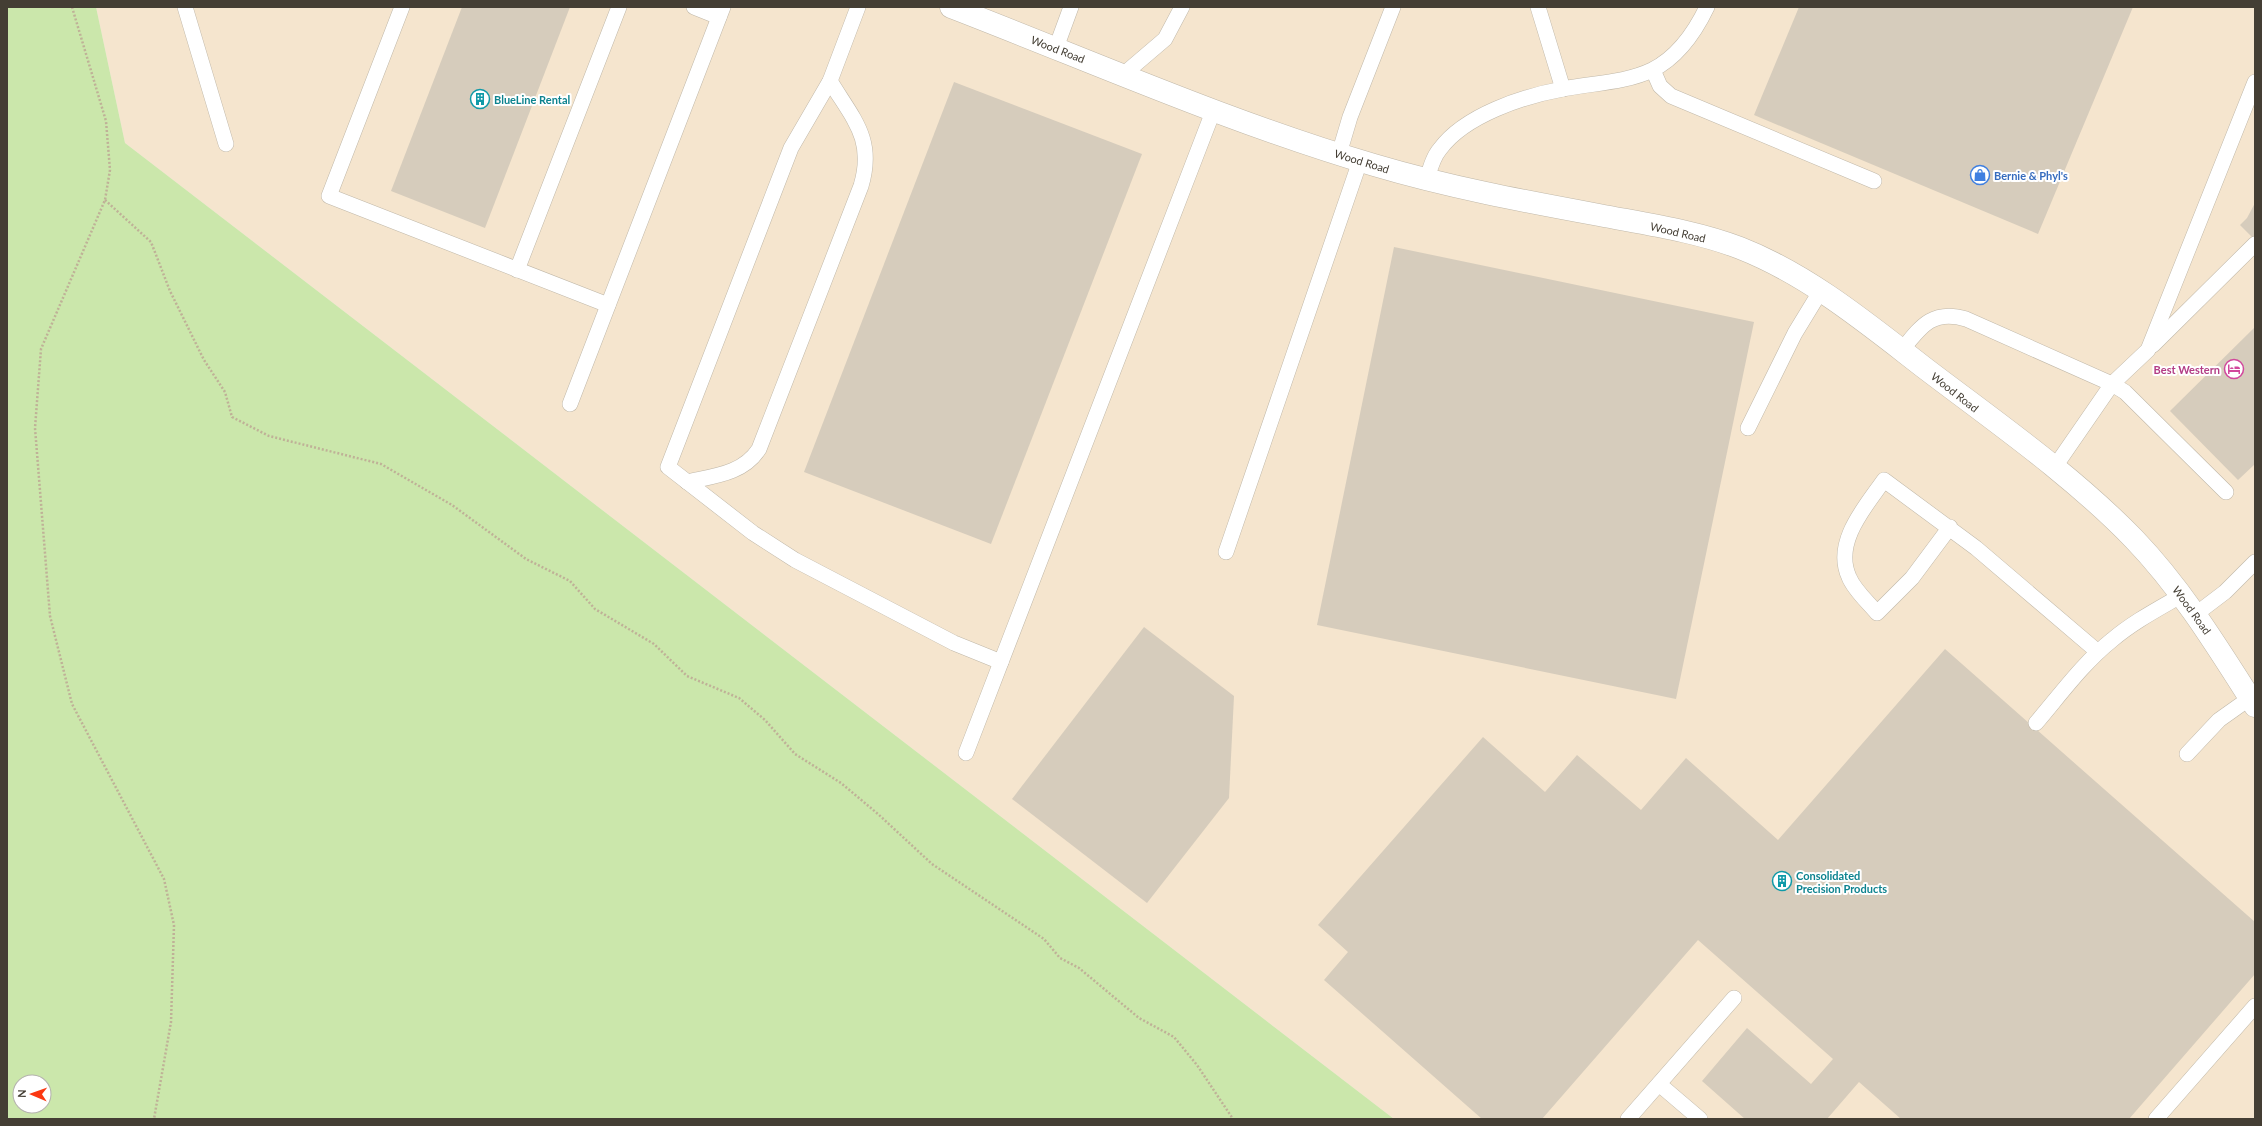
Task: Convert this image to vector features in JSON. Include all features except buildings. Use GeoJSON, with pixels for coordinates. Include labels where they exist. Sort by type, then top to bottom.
{"type":"FeatureCollection","features":[{"type":"Feature","properties":{"kind":"street","name":"Wood Road"},"geometry":{"type":"LineString","coordinates":[[951,7],[979,12],[1056,48],[1214,109],[1360,161],[1428,179],[1717,241],[1763,258],[1820,292],[1902,350],[2054,468],[2103,509],[2136,541],[2182,595],[2196,614],[2252,702]]}},
{"type":"Feature","properties":{"kind":"lane"},"geometry":{"type":"LineString","coordinates":[[185,7],[226,144]]}},
{"type":"Feature","properties":{"kind":"lane"},"geometry":{"type":"LineString","coordinates":[[402,7],[329,196],[608,305]]}},
{"type":"Feature","properties":{"kind":"lane"},"geometry":{"type":"LineString","coordinates":[[518,270],[619,7]]}},
{"type":"Feature","properties":{"kind":"lane"},"geometry":{"type":"LineString","coordinates":[[570,404],[721,12],[694,7]]}},
{"type":"Feature","properties":{"kind":"lane"},"geometry":{"type":"LineString","coordinates":[[858,7],[830,81],[791,148],[668,467],[753,533],[795,560],[954,643],[1001,662]]}},
{"type":"Feature","properties":{"kind":"lane"},"geometry":{"type":"LineString","coordinates":[[1056,48],[1071,7]]}},
{"type":"Feature","properties":{"kind":"lane"},"geometry":{"type":"LineString","coordinates":[[1124,74],[1165,39],[1182,7]]}},
{"type":"Feature","properties":{"kind":"lane"},"geometry":{"type":"LineString","coordinates":[[1338,154],[1350,117],[1393,7]]}},
{"type":"Feature","properties":{"kind":"lane"},"geometry":{"type":"LineString","coordinates":[[1538,7],[1563,89]]}},
{"type":"Feature","properties":{"kind":"lane"},"geometry":{"type":"LineString","coordinates":[[1428,179],[1432,164],[1439,149],[1450,137],[1468,124],[1508,105],[1534,95],[1615,80],[1652,70],[1681,48],[1692,36],[1707,7]]}},
{"type":"Feature","properties":{"kind":"lane"},"geometry":{"type":"LineString","coordinates":[[1652,70],[1660,86],[1671,96],[1874,181]]}},
{"type":"Feature","properties":{"kind":"lane"},"geometry":{"type":"LineString","coordinates":[[687,482],[730,472],[745,465],[759,449],[861,186],[866,166],[866,146],[861,132],[830,81]]}},
{"type":"Feature","properties":{"kind":"lane"},"geometry":{"type":"LineString","coordinates":[[2148,350],[2255,82]]}},
{"type":"Feature","properties":{"kind":"lane"},"geometry":{"type":"LineString","coordinates":[[966,753],[1214,109]]}},
{"type":"Feature","properties":{"kind":"lane"},"geometry":{"type":"LineString","coordinates":[[1226,552],[1360,161]]}},
{"type":"Feature","properties":{"kind":"lane"},"geometry":{"type":"LineString","coordinates":[[2054,468],[2112,384],[2255,244]]}},
{"type":"Feature","properties":{"kind":"lane"},"geometry":{"type":"LineString","coordinates":[[1748,428],[1796,334],[1820,292]]}},
{"type":"Feature","properties":{"kind":"lane"},"geometry":{"type":"LineString","coordinates":[[1902,350],[1927,323],[1941,316],[1949,315],[1966,319],[2112,384],[2138,403],[2226,492]]}},
{"type":"Feature","properties":{"kind":"lane"},"geometry":{"type":"LineString","coordinates":[[1950,527],[1912,578],[1877,613],[1849,577],[1845,550],[1854,524],[1884,480],[1950,527],[2098,652]]}},
{"type":"Feature","properties":{"kind":"lane"},"geometry":{"type":"LineString","coordinates":[[2196,614],[2225,592],[2255,562]]}},
{"type":"Feature","properties":{"kind":"lane"},"geometry":{"type":"LineString","coordinates":[[2036,723],[2098,652],[2126,628],[2182,595]]}},
{"type":"Feature","properties":{"kind":"lane"},"geometry":{"type":"LineString","coordinates":[[2187,754],[2220,720],[2252,702]]}},
{"type":"Feature","properties":{"kind":"lane"},"geometry":{"type":"LineString","coordinates":[[1628,1119],[1734,998]]}},
{"type":"Feature","properties":{"kind":"lane"},"geometry":{"type":"LineString","coordinates":[[2156,1119],[2255,1006]]}},
{"type":"Feature","properties":{"kind":"lane"},"geometry":{"type":"LineString","coordinates":[[1659,1084],[1700,1119]]}},
{"type":"Feature","properties":{"kind":"path"},"geometry":{"type":"LineString","coordinates":[[72,7],[106,121],[110,170],[105,200],[41,348],[35,428],[50,616],[72,704],[164,879],[174,926],[171,1022],[154,1119]]}},
{"type":"Feature","properties":{"kind":"path"},"geometry":{"type":"LineString","coordinates":[[105,200],[151,242],[170,291],[204,360],[225,392],[232,416],[269,436],[380,464],[452,505],[526,558],[570,581],[595,609],[654,644],[687,676],[739,698],[765,720],[795,754],[819,769],[878,814],[932,864],[1044,940],[1060,958],[1079,968],[1139,1018],[1174,1037],[1197,1065],[1233,1119]]}},
{"type":"Feature","properties":{"kind":"shaded area"},"geometry":{"type":"Polygon","coordinates":[[[96,7],[2255,7],[2255,1119],[1394,1119],[125,143],[96,7]]]}},
{"type":"Feature","properties":{"kind":"green space"},"geometry":{"type":"Polygon","coordinates":[[[7,7],[96,7],[125,143],[1394,1119],[7,1119],[7,7]]]}},
{"type":"Feature","properties":{"kind":"place","name":"BlueLine Rental"},"geometry":{"type":"Point","coordinates":[480,99]}},
{"type":"Feature","properties":{"kind":"place","name":"Bernie & Phyl's"},"geometry":{"type":"Point","coordinates":[1980,175]}},
{"type":"Feature","properties":{"kind":"place","name":"Best Western"},"geometry":{"type":"Point","coordinates":[2234,369]}},
{"type":"Feature","properties":{"kind":"place","name":"Consolidated Precision Products"},"geometry":{"type":"Point","coordinates":[1782,881]}}]}
